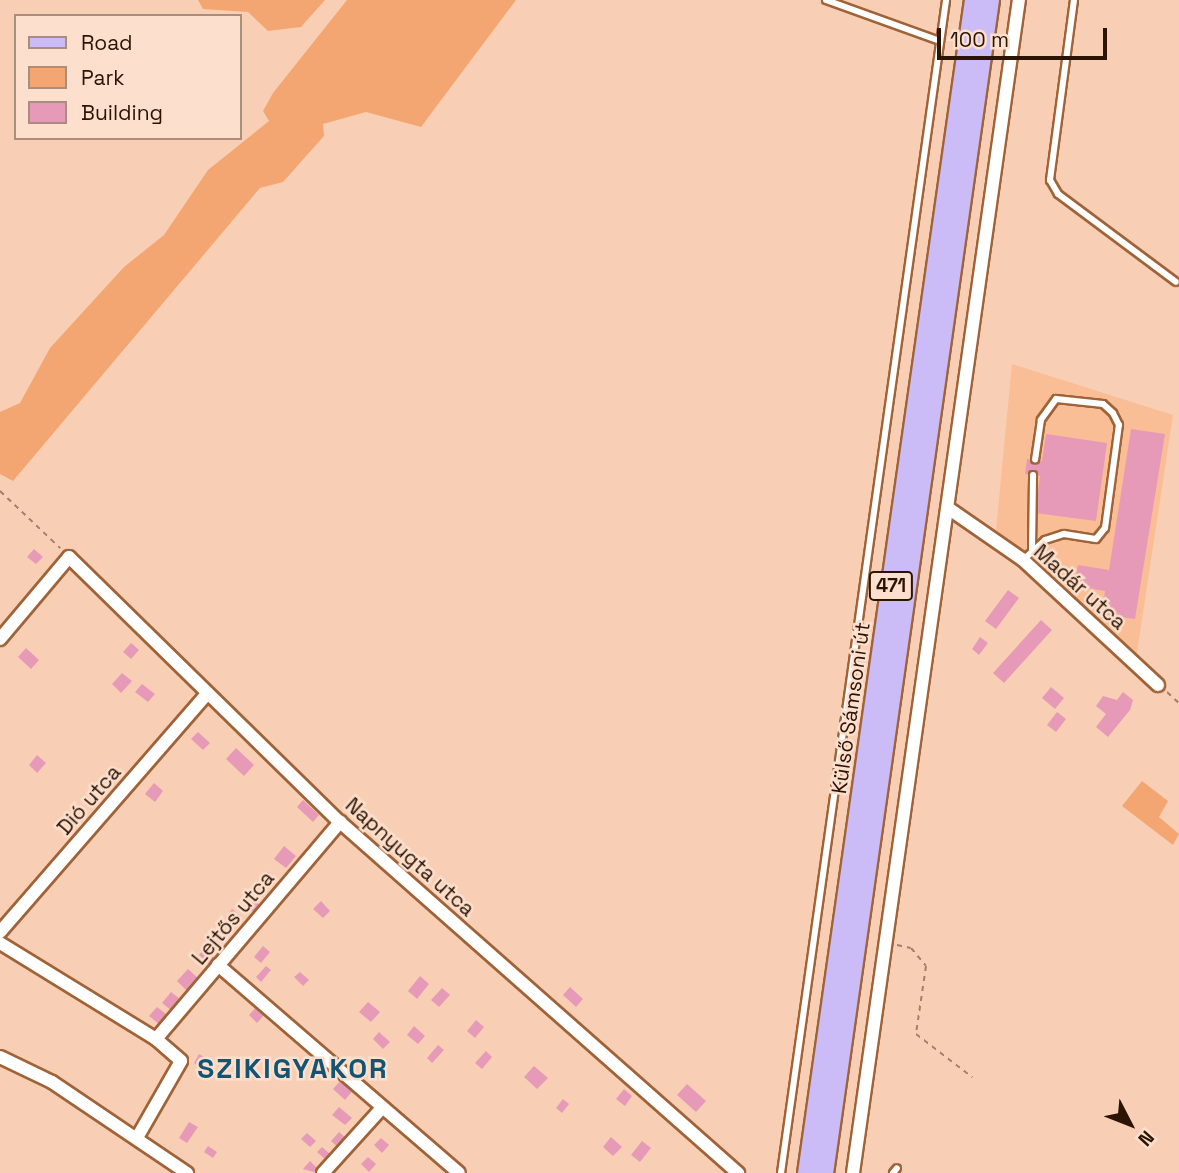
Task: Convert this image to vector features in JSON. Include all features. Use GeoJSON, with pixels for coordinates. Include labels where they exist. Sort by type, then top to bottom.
{"type":"FeatureCollection","features":[{"type":"Feature","properties":{"kind":"main road","name":"Külső Sámsoni út"},"geometry":{"type":"LineString","coordinates":[[807,1173],[974,0]]}},
{"type":"Feature","properties":{"kind":"main road","name":"Külső Sámsoni út"},"geometry":{"type":"LineString","coordinates":[[822,1173],[989,0]]}},
{"type":"Feature","properties":{"kind":"street"},"geometry":{"type":"LineString","coordinates":[[853,1173],[1019,0]]}},
{"type":"Feature","properties":{"kind":"street","name":"Madár utca"},"geometry":{"type":"LineString","coordinates":[[948,508],[1028,555],[1158,685]]}},
{"type":"Feature","properties":{"kind":"street"},"geometry":{"type":"LineString","coordinates":[[0,639],[69,556]]}},
{"type":"Feature","properties":{"kind":"street","name":"Napnyugta utca"},"geometry":{"type":"LineString","coordinates":[[69,556],[340,822],[738,1173]]}},
{"type":"Feature","properties":{"kind":"street","name":"Dió utca"},"geometry":{"type":"LineString","coordinates":[[0,932],[208,694]]}},
{"type":"Feature","properties":{"kind":"street","name":"Lejtős utca"},"geometry":{"type":"LineString","coordinates":[[156,1039],[340,822]]}},
{"type":"Feature","properties":{"kind":"street"},"geometry":{"type":"LineString","coordinates":[[0,943],[156,1039],[181,1061],[138,1136]]}},
{"type":"Feature","properties":{"kind":"street"},"geometry":{"type":"LineString","coordinates":[[219,965],[459,1173]]}},
{"type":"Feature","properties":{"kind":"street"},"geometry":{"type":"LineString","coordinates":[[0,1057],[138,1136],[187,1173]]}},
{"type":"Feature","properties":{"kind":"street"},"geometry":{"type":"LineString","coordinates":[[323,1173],[382,1108]]}},
{"type":"Feature","properties":{"kind":"lane"},"geometry":{"type":"LineString","coordinates":[[826,0],[940,41]]}},
{"type":"Feature","properties":{"kind":"lane"},"geometry":{"type":"LineString","coordinates":[[781,1173],[946,0]]}},
{"type":"Feature","properties":{"kind":"lane"},"geometry":{"type":"LineString","coordinates":[[1074,0],[1050,180],[1058,194],[1176,282]]}},
{"type":"Feature","properties":{"kind":"lane"},"geometry":{"type":"LineString","coordinates":[[1028,555],[1064,534],[1096,538],[1105,528],[1119,425],[1113,413],[1103,404],[1056,399],[1041,420],[1035,460]]}},
{"type":"Feature","properties":{"kind":"lane"},"geometry":{"type":"LineString","coordinates":[[1028,555],[1033,475]]}},
{"type":"Feature","properties":{"kind":"path"},"geometry":{"type":"LineString","coordinates":[[0,491],[69,556]]}},
{"type":"Feature","properties":{"kind":"path"},"geometry":{"type":"LineString","coordinates":[[1158,685],[1179,703]]}},
{"type":"Feature","properties":{"kind":"path"},"geometry":{"type":"LineString","coordinates":[[886,942],[911,948],[926,966],[916,1034],[972,1077]]}},
{"type":"Feature","properties":{"kind":"shaded area"},"geometry":{"type":"Polygon","coordinates":[[[1012,364],[1173,415],[1136,659],[996,530],[1012,364]]]}},
{"type":"Feature","properties":{"kind":"green space"},"geometry":{"type":"Polygon","coordinates":[[[198,0],[325,0],[301,27],[268,31],[248,12],[203,9],[198,0]]]}},
{"type":"Feature","properties":{"kind":"green space"},"geometry":{"type":"Polygon","coordinates":[[[347,0],[516,0],[421,127],[366,112],[323,124],[324,136],[283,182],[260,188],[13,481],[0,474],[0,412],[20,403],[50,348],[124,267],[164,235],[208,170],[269,121],[263,111],[273,93],[347,0]]]}},
{"type":"Feature","properties":{"kind":"green space"},"geometry":{"type":"Polygon","coordinates":[[[1142,781],[1168,801],[1159,817],[1179,834],[1173,845],[1122,806],[1142,781]]]}},
{"type":"Feature","properties":{"kind":"building"},"geometry":{"type":"Polygon","coordinates":[[[1131,429],[1165,434],[1135,619],[1102,614],[1105,591],[1074,586],[1078,565],[1109,570],[1131,429]]]}},
{"type":"Feature","properties":{"kind":"building"},"geometry":{"type":"Polygon","coordinates":[[[1046,434],[1107,443],[1096,521],[1035,513],[1040,476],[1025,474],[1027,459],[1042,461],[1046,434]]]}},
{"type":"Feature","properties":{"kind":"building"},"geometry":{"type":"Polygon","coordinates":[[[34,549],[43,557],[36,564],[27,557],[34,549]]]}},
{"type":"Feature","properties":{"kind":"building"},"geometry":{"type":"Polygon","coordinates":[[[1008,590],[1019,598],[996,629],[985,621],[1008,590]]]}},
{"type":"Feature","properties":{"kind":"building"},"geometry":{"type":"Polygon","coordinates":[[[1041,620],[1052,630],[1004,683],[993,673],[1041,620]]]}},
{"type":"Feature","properties":{"kind":"building"},"geometry":{"type":"Polygon","coordinates":[[[980,637],[988,643],[979,655],[972,649],[980,637]]]}},
{"type":"Feature","properties":{"kind":"building"},"geometry":{"type":"Polygon","coordinates":[[[131,643],[139,650],[131,659],[123,652],[131,643]]]}},
{"type":"Feature","properties":{"kind":"building"},"geometry":{"type":"Polygon","coordinates":[[[26,648],[39,660],[31,669],[18,657],[26,648]]]}},
{"type":"Feature","properties":{"kind":"building"},"geometry":{"type":"Polygon","coordinates":[[[122,673],[132,681],[121,693],[112,684],[122,673]]]}},
{"type":"Feature","properties":{"kind":"building"},"geometry":{"type":"Polygon","coordinates":[[[142,684],[155,694],[148,702],[135,692],[142,684]]]}},
{"type":"Feature","properties":{"kind":"building"},"geometry":{"type":"Polygon","coordinates":[[[1051,687],[1064,698],[1055,709],[1042,698],[1051,687]]]}},
{"type":"Feature","properties":{"kind":"building"},"geometry":{"type":"Polygon","coordinates":[[[1123,692],[1133,700],[1130,710],[1108,737],[1096,727],[1106,714],[1096,706],[1103,696],[1117,700],[1123,692]]]}},
{"type":"Feature","properties":{"kind":"building"},"geometry":{"type":"Polygon","coordinates":[[[1057,712],[1066,719],[1056,732],[1047,725],[1057,712]]]}},
{"type":"Feature","properties":{"kind":"building"},"geometry":{"type":"Polygon","coordinates":[[[198,732],[210,743],[203,750],[191,739],[198,732]]]}},
{"type":"Feature","properties":{"kind":"building"},"geometry":{"type":"Polygon","coordinates":[[[236,748],[254,765],[244,776],[226,759],[236,748]]]}},
{"type":"Feature","properties":{"kind":"building"},"geometry":{"type":"Polygon","coordinates":[[[37,755],[46,763],[37,773],[29,765],[37,755]]]}},
{"type":"Feature","properties":{"kind":"building"},"geometry":{"type":"Polygon","coordinates":[[[154,783],[163,791],[155,802],[145,794],[154,783]]]}},
{"type":"Feature","properties":{"kind":"building"},"geometry":{"type":"Polygon","coordinates":[[[303,800],[319,815],[313,822],[297,807],[303,800]]]}},
{"type":"Feature","properties":{"kind":"building"},"geometry":{"type":"Polygon","coordinates":[[[284,846],[296,856],[286,868],[274,859],[284,846]]]}},
{"type":"Feature","properties":{"kind":"building"},"geometry":{"type":"Polygon","coordinates":[[[268,872],[275,878],[267,886],[260,880],[268,872]]]}},
{"type":"Feature","properties":{"kind":"building"},"geometry":{"type":"Polygon","coordinates":[[[254,900],[263,908],[257,915],[248,908],[254,900]]]}},
{"type":"Feature","properties":{"kind":"building"},"geometry":{"type":"Polygon","coordinates":[[[321,901],[330,911],[323,918],[313,909],[321,901]]]}},
{"type":"Feature","properties":{"kind":"building"},"geometry":{"type":"Polygon","coordinates":[[[232,909],[241,916],[233,925],[225,918],[232,909]]]}},
{"type":"Feature","properties":{"kind":"building"},"geometry":{"type":"Polygon","coordinates":[[[214,931],[223,939],[218,945],[208,937],[214,931]]]}},
{"type":"Feature","properties":{"kind":"building"},"geometry":{"type":"Polygon","coordinates":[[[263,946],[270,952],[261,963],[254,957],[263,946]]]}},
{"type":"Feature","properties":{"kind":"building"},"geometry":{"type":"Polygon","coordinates":[[[204,949],[214,958],[209,964],[199,955],[204,949]]]}},
{"type":"Feature","properties":{"kind":"building"},"geometry":{"type":"Polygon","coordinates":[[[266,966],[271,970],[261,982],[256,977],[266,966]]]}},
{"type":"Feature","properties":{"kind":"building"},"geometry":{"type":"Polygon","coordinates":[[[188,969],[200,980],[188,992],[177,981],[188,969]]]}},
{"type":"Feature","properties":{"kind":"building"},"geometry":{"type":"Polygon","coordinates":[[[300,972],[309,980],[303,986],[294,977],[300,972]]]}},
{"type":"Feature","properties":{"kind":"building"},"geometry":{"type":"Polygon","coordinates":[[[420,976],[429,984],[417,999],[408,991],[420,976]]]}},
{"type":"Feature","properties":{"kind":"building"},"geometry":{"type":"Polygon","coordinates":[[[570,987],[583,999],[576,1007],[563,995],[570,987]]]}},
{"type":"Feature","properties":{"kind":"building"},"geometry":{"type":"Polygon","coordinates":[[[442,988],[450,995],[439,1007],[431,1000],[442,988]]]}},
{"type":"Feature","properties":{"kind":"building"},"geometry":{"type":"Polygon","coordinates":[[[171,992],[180,999],[171,1010],[162,1003],[171,992]]]}},
{"type":"Feature","properties":{"kind":"building"},"geometry":{"type":"Polygon","coordinates":[[[368,1002],[380,1012],[371,1022],[359,1012],[368,1002]]]}},
{"type":"Feature","properties":{"kind":"building"},"geometry":{"type":"Polygon","coordinates":[[[257,1006],[265,1014],[257,1023],[249,1015],[257,1006]]]}},
{"type":"Feature","properties":{"kind":"building"},"geometry":{"type":"Polygon","coordinates":[[[157,1007],[166,1014],[159,1024],[149,1016],[157,1007]]]}},
{"type":"Feature","properties":{"kind":"building"},"geometry":{"type":"Polygon","coordinates":[[[476,1020],[484,1027],[475,1038],[467,1031],[476,1020]]]}},
{"type":"Feature","properties":{"kind":"building"},"geometry":{"type":"Polygon","coordinates":[[[414,1026],[425,1036],[418,1044],[407,1035],[414,1026]]]}},
{"type":"Feature","properties":{"kind":"building"},"geometry":{"type":"Polygon","coordinates":[[[379,1032],[390,1042],[383,1049],[373,1039],[379,1032]]]}},
{"type":"Feature","properties":{"kind":"building"},"geometry":{"type":"Polygon","coordinates":[[[438,1045],[444,1050],[432,1063],[427,1058],[438,1045]]]}},
{"type":"Feature","properties":{"kind":"building"},"geometry":{"type":"Polygon","coordinates":[[[486,1051],[492,1057],[482,1069],[475,1063],[486,1051]]]}},
{"type":"Feature","properties":{"kind":"building"},"geometry":{"type":"Polygon","coordinates":[[[199,1054],[209,1060],[203,1069],[194,1063],[199,1054]]]}},
{"type":"Feature","properties":{"kind":"building"},"geometry":{"type":"Polygon","coordinates":[[[534,1066],[548,1078],[537,1089],[524,1077],[534,1066]]]}},
{"type":"Feature","properties":{"kind":"building"},"geometry":{"type":"Polygon","coordinates":[[[342,1079],[354,1089],[345,1100],[333,1089],[342,1079]]]}},
{"type":"Feature","properties":{"kind":"building"},"geometry":{"type":"Polygon","coordinates":[[[687,1084],[706,1101],[696,1112],[677,1095],[687,1084]]]}},
{"type":"Feature","properties":{"kind":"building"},"geometry":{"type":"Polygon","coordinates":[[[624,1089],[632,1096],[625,1106],[616,1099],[624,1089]]]}},
{"type":"Feature","properties":{"kind":"building"},"geometry":{"type":"Polygon","coordinates":[[[563,1099],[569,1104],[562,1113],[556,1108],[563,1099]]]}},
{"type":"Feature","properties":{"kind":"building"},"geometry":{"type":"Polygon","coordinates":[[[339,1107],[352,1118],[345,1125],[332,1115],[339,1107]]]}},
{"type":"Feature","properties":{"kind":"building"},"geometry":{"type":"Polygon","coordinates":[[[189,1122],[198,1127],[187,1143],[179,1138],[189,1122]]]}},
{"type":"Feature","properties":{"kind":"building"},"geometry":{"type":"Polygon","coordinates":[[[339,1132],[348,1140],[340,1149],[331,1141],[339,1132]]]}},
{"type":"Feature","properties":{"kind":"building"},"geometry":{"type":"Polygon","coordinates":[[[307,1133],[316,1141],[310,1147],[301,1139],[307,1133]]]}},
{"type":"Feature","properties":{"kind":"building"},"geometry":{"type":"Polygon","coordinates":[[[611,1137],[622,1147],[613,1156],[603,1147],[611,1137]]]}},
{"type":"Feature","properties":{"kind":"building"},"geometry":{"type":"Polygon","coordinates":[[[381,1138],[389,1145],[382,1153],[374,1145],[381,1138]]]}},
{"type":"Feature","properties":{"kind":"building"},"geometry":{"type":"Polygon","coordinates":[[[642,1141],[651,1148],[640,1162],[631,1155],[642,1141]]]}},
{"type":"Feature","properties":{"kind":"building"},"geometry":{"type":"Polygon","coordinates":[[[208,1146],[217,1152],[213,1158],[204,1152],[208,1146]]]}},
{"type":"Feature","properties":{"kind":"building"},"geometry":{"type":"Polygon","coordinates":[[[322,1147],[330,1154],[326,1160],[317,1152],[322,1147]]]}},
{"type":"Feature","properties":{"kind":"building"},"geometry":{"type":"Polygon","coordinates":[[[368,1157],[376,1164],[369,1172],[361,1164],[368,1157]]]}},
{"type":"Feature","properties":{"kind":"building"},"geometry":{"type":"Polygon","coordinates":[[[310,1161],[320,1171],[318,1173],[303,1169],[310,1161]]]}},
{"type":"Feature","properties":{"kind":"district","name":"SZIKIGYAKOR"},"geometry":{"type":"Point","coordinates":[293,1068]}}]}
